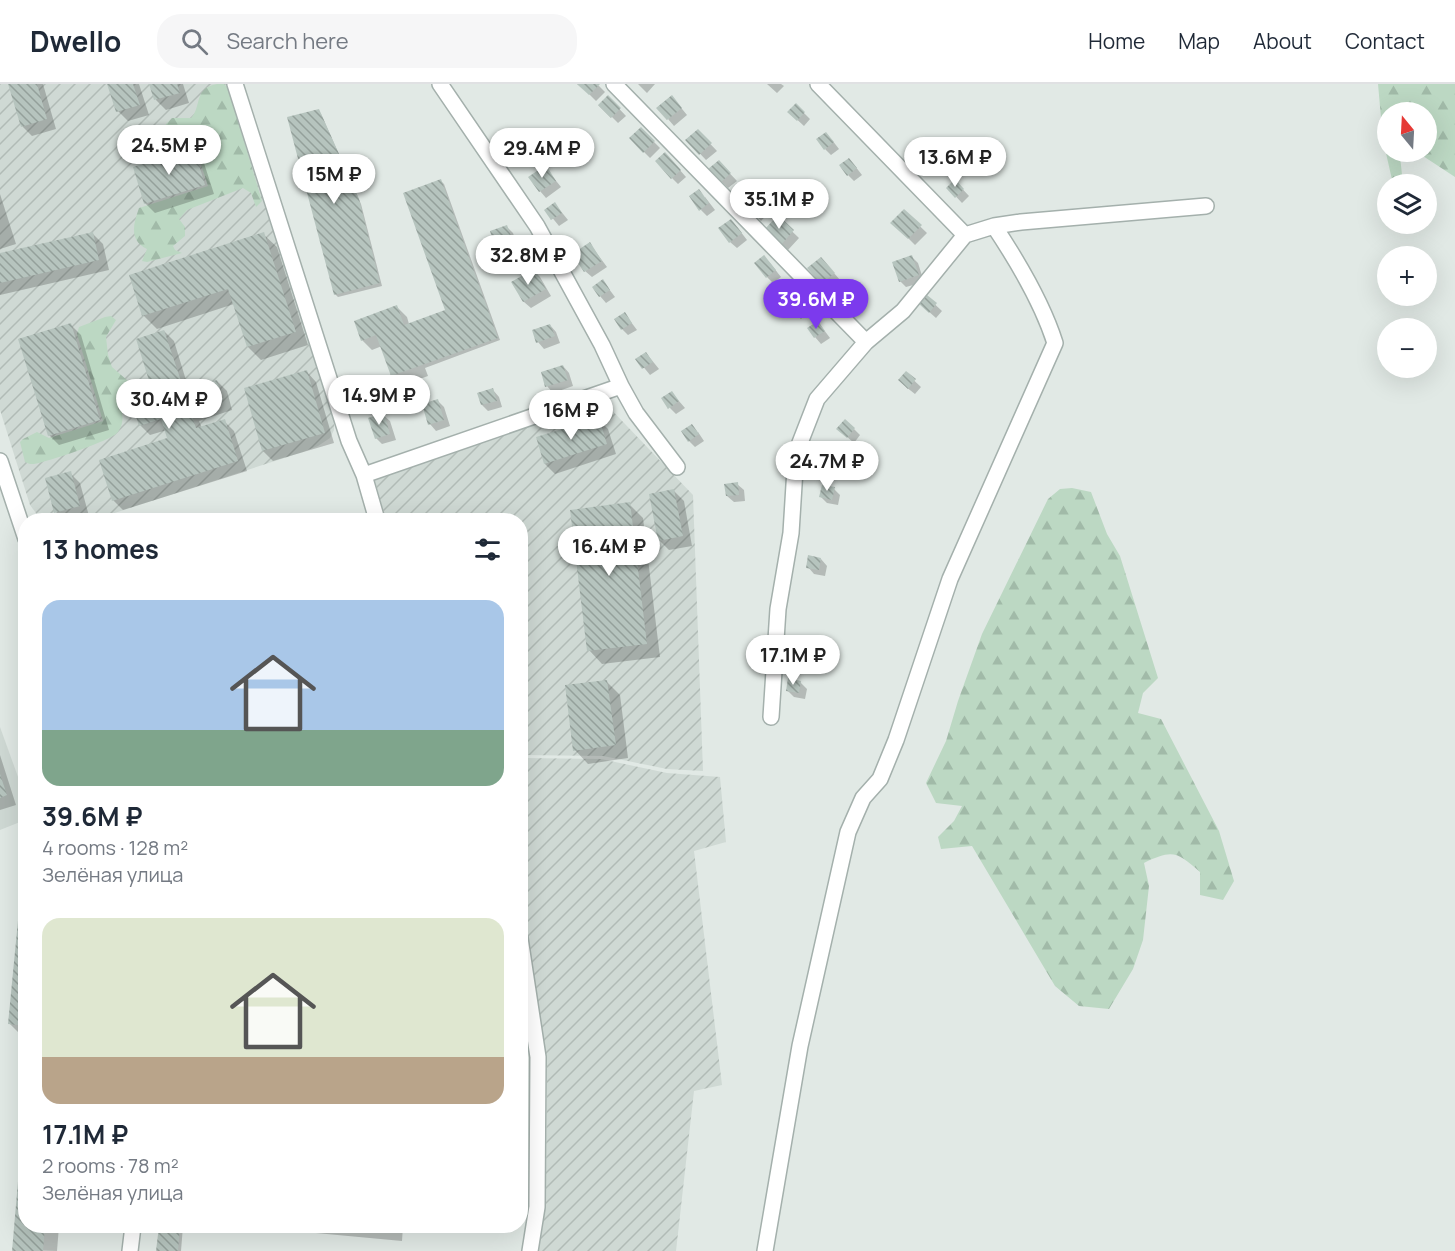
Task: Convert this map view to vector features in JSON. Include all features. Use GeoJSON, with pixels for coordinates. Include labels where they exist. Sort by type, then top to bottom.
{"type":"FeatureCollection","features":[{"type":"Feature","properties":{"kind":"street"},"geometry":{"type":"LineString","coordinates":[[235,84],[349,441],[364,475],[375,513]]}},
{"type":"Feature","properties":{"kind":"street"},"geometry":{"type":"LineString","coordinates":[[440,84],[537,226],[636,412],[677,467]]}},
{"type":"Feature","properties":{"kind":"street"},"geometry":{"type":"LineString","coordinates":[[614,84],[866,342]]}},
{"type":"Feature","properties":{"kind":"street"},"geometry":{"type":"LineString","coordinates":[[818,84],[965,235]]}},
{"type":"Feature","properties":{"kind":"street"},"geometry":{"type":"LineString","coordinates":[[771,717],[778,609],[790,533],[796,453],[817,399],[866,342],[903,311],[965,235],[994,226],[1206,206]]}},
{"type":"Feature","properties":{"kind":"street"},"geometry":{"type":"LineString","coordinates":[[765,1251],[800,1046],[848,832],[863,798],[880,779],[896,740],[950,579],[1055,343],[1050,326],[1013,254],[994,226]]}},
{"type":"Feature","properties":{"kind":"street"},"geometry":{"type":"LineString","coordinates":[[364,475],[621,386]]}},
{"type":"Feature","properties":{"kind":"street"},"geometry":{"type":"LineString","coordinates":[[0,461],[18,515]]}},
{"type":"Feature","properties":{"kind":"street"},"geometry":{"type":"LineString","coordinates":[[528,991],[538,1057],[537,1207],[530,1251]]}},
{"type":"Feature","properties":{"kind":"street"},"geometry":{"type":"LineString","coordinates":[[130,1251],[132,1233]]}},
{"type":"Feature","properties":{"kind":"shaded area"},"geometry":{"type":"Polygon","coordinates":[[[0,84],[230,84],[308,324],[334,421],[334,430],[330,438],[303,452],[115,513],[36,513],[30,505],[0,410],[0,84]]]}},
{"type":"Feature","properties":{"kind":"shaded area"},"geometry":{"type":"Polygon","coordinates":[[[603,401],[693,495],[703,771],[667,769],[603,756],[528,755],[528,513],[384,513],[374,478],[603,401]]]}},
{"type":"Feature","properties":{"kind":"shaded area"},"geometry":{"type":"Polygon","coordinates":[[[0,727],[18,777],[18,823],[0,830],[0,727]]]}},
{"type":"Feature","properties":{"kind":"shaded area"},"geometry":{"type":"Polygon","coordinates":[[[528,758],[601,759],[667,773],[720,777],[726,842],[694,851],[722,1085],[694,1091],[676,1251],[538,1251],[546,1174],[547,1068],[528,955],[528,758]]]}},
{"type":"Feature","properties":{"kind":"green space"},"geometry":{"type":"Polygon","coordinates":[[[224,84],[228,88],[262,201],[256,207],[251,193],[243,188],[187,210],[179,219],[185,227],[185,236],[173,246],[175,250],[182,253],[147,262],[142,261],[147,249],[137,241],[134,232],[139,208],[208,186],[195,146],[173,150],[163,145],[160,140],[166,124],[172,118],[191,118],[204,89],[224,84]]]}},
{"type":"Feature","properties":{"kind":"green space"},"geometry":{"type":"Polygon","coordinates":[[[1378,84],[1455,84],[1455,177],[1432,162],[1437,162],[1437,102],[1380,102],[1378,84]]]}},
{"type":"Feature","properties":{"kind":"green space"},"geometry":{"type":"Polygon","coordinates":[[[1388,162],[1401,162],[1402,174],[1391,174],[1388,162]]]}},
{"type":"Feature","properties":{"kind":"green space"},"geometry":{"type":"Polygon","coordinates":[[[111,316],[116,320],[106,337],[108,355],[112,367],[128,381],[120,393],[121,427],[112,437],[78,451],[34,464],[25,462],[20,442],[23,439],[37,432],[49,438],[103,421],[77,334],[79,327],[111,316]]]}},
{"type":"Feature","properties":{"kind":"green space"},"geometry":{"type":"Polygon","coordinates":[[[1072,488],[1091,492],[1107,534],[1120,556],[1158,678],[1143,693],[1138,713],[1161,719],[1219,831],[1234,881],[1223,900],[1200,895],[1200,872],[1180,857],[1168,854],[1144,863],[1149,886],[1143,940],[1133,969],[1109,1009],[1079,1006],[1055,986],[972,846],[941,849],[938,837],[954,821],[962,806],[936,803],[926,783],[946,741],[982,634],[1048,499],[1060,489],[1072,488]]]}},
{"type":"Feature","properties":{"kind":"building"},"geometry":{"type":"Polygon","coordinates":[[[8,84],[37,84],[47,119],[21,127],[8,84]]]}},
{"type":"Feature","properties":{"kind":"building"},"geometry":{"type":"Polygon","coordinates":[[[107,84],[133,84],[140,105],[116,112],[107,84]]]}},
{"type":"Feature","properties":{"kind":"building"},"geometry":{"type":"Polygon","coordinates":[[[149,84],[177,84],[180,93],[154,100],[149,84]]]}},
{"type":"Feature","properties":{"kind":"building"},"geometry":{"type":"Polygon","coordinates":[[[577,84],[600,84],[589,95],[577,84]]]}},
{"type":"Feature","properties":{"kind":"building"},"geometry":{"type":"Polygon","coordinates":[[[608,95],[621,108],[611,118],[598,105],[608,95]]]}},
{"type":"Feature","properties":{"kind":"building"},"geometry":{"type":"Polygon","coordinates":[[[672,95],[682,108],[667,120],[656,108],[672,95]]]}},
{"type":"Feature","properties":{"kind":"building"},"geometry":{"type":"Polygon","coordinates":[[[796,103],[805,112],[797,121],[787,112],[796,103]]]}},
{"type":"Feature","properties":{"kind":"building"},"geometry":{"type":"Polygon","coordinates":[[[319,109],[359,199],[380,283],[334,295],[287,117],[319,109]]]}},
{"type":"Feature","properties":{"kind":"building"},"geometry":{"type":"Polygon","coordinates":[[[641,127],[655,141],[643,153],[629,138],[641,127]]]}},
{"type":"Feature","properties":{"kind":"building"},"geometry":{"type":"Polygon","coordinates":[[[698,129],[712,143],[699,155],[685,140],[698,129]]]}},
{"type":"Feature","properties":{"kind":"building"},"geometry":{"type":"Polygon","coordinates":[[[826,132],[834,142],[824,150],[816,139],[826,132]]]}},
{"type":"Feature","properties":{"kind":"building"},"geometry":{"type":"Polygon","coordinates":[[[916,146],[925,156],[916,164],[907,155],[916,146]]]}},
{"type":"Feature","properties":{"kind":"building"},"geometry":{"type":"Polygon","coordinates":[[[194,148],[205,185],[144,204],[133,167],[194,148]]]}},
{"type":"Feature","properties":{"kind":"building"},"geometry":{"type":"Polygon","coordinates":[[[665,152],[681,170],[671,179],[655,161],[665,152]]]}},
{"type":"Feature","properties":{"kind":"building"},"geometry":{"type":"Polygon","coordinates":[[[849,158],[857,168],[847,176],[839,165],[849,158]]]}},
{"type":"Feature","properties":{"kind":"building"},"geometry":{"type":"Polygon","coordinates":[[[719,160],[731,173],[720,183],[708,169],[719,160]]]}},
{"type":"Feature","properties":{"kind":"building"},"geometry":{"type":"Polygon","coordinates":[[[546,165],[556,181],[539,192],[528,177],[546,165]]]}},
{"type":"Feature","properties":{"kind":"building"},"geometry":{"type":"Polygon","coordinates":[[[441,179],[498,338],[391,376],[376,335],[361,341],[354,321],[397,305],[404,325],[445,310],[403,193],[441,179]]]}},
{"type":"Feature","properties":{"kind":"building"},"geometry":{"type":"Polygon","coordinates":[[[955,179],[964,189],[955,198],[946,188],[955,179]]]}},
{"type":"Feature","properties":{"kind":"building"},"geometry":{"type":"Polygon","coordinates":[[[699,189],[709,203],[699,211],[689,196],[699,189]]]}},
{"type":"Feature","properties":{"kind":"building"},"geometry":{"type":"Polygon","coordinates":[[[754,192],[765,204],[753,215],[742,203],[754,192]]]}},
{"type":"Feature","properties":{"kind":"building"},"geometry":{"type":"Polygon","coordinates":[[[555,202],[562,213],[551,220],[544,210],[555,202]]]}},
{"type":"Feature","properties":{"kind":"building"},"geometry":{"type":"Polygon","coordinates":[[[904,209],[922,225],[908,239],[890,223],[904,209]]]}},
{"type":"Feature","properties":{"kind":"building"},"geometry":{"type":"Polygon","coordinates":[[[778,215],[794,230],[781,245],[764,230],[778,215]]]}},
{"type":"Feature","properties":{"kind":"building"},"geometry":{"type":"Polygon","coordinates":[[[731,219],[742,233],[729,243],[718,228],[731,219]]]}},
{"type":"Feature","properties":{"kind":"building"},"geometry":{"type":"Polygon","coordinates":[[[507,225],[513,242],[495,248],[490,231],[507,225]]]}},
{"type":"Feature","properties":{"kind":"building"},"geometry":{"type":"Polygon","coordinates":[[[93,232],[99,260],[0,283],[0,253],[93,232]]]}},
{"type":"Feature","properties":{"kind":"building"},"geometry":{"type":"Polygon","coordinates":[[[264,232],[296,332],[247,347],[228,289],[142,316],[129,275],[264,232]]]}},
{"type":"Feature","properties":{"kind":"building"},"geometry":{"type":"Polygon","coordinates":[[[590,242],[602,261],[584,272],[572,254],[590,242]]]}},
{"type":"Feature","properties":{"kind":"building"},"geometry":{"type":"Polygon","coordinates":[[[764,255],[776,270],[766,278],[754,263],[764,255]]]}},
{"type":"Feature","properties":{"kind":"building"},"geometry":{"type":"Polygon","coordinates":[[[912,255],[919,275],[899,282],[892,262],[912,255]]]}},
{"type":"Feature","properties":{"kind":"building"},"geometry":{"type":"Polygon","coordinates":[[[821,257],[835,273],[821,284],[807,268],[821,257]]]}},
{"type":"Feature","properties":{"kind":"building"},"geometry":{"type":"Polygon","coordinates":[[[534,269],[546,289],[523,302],[511,282],[534,269]]]}},
{"type":"Feature","properties":{"kind":"building"},"geometry":{"type":"Polygon","coordinates":[[[603,279],[610,290],[599,297],[592,287],[603,279]]]}},
{"type":"Feature","properties":{"kind":"building"},"geometry":{"type":"Polygon","coordinates":[[[791,283],[807,302],[793,314],[777,295],[791,283]]]}},
{"type":"Feature","properties":{"kind":"building"},"geometry":{"type":"Polygon","coordinates":[[[927,295],[937,303],[929,313],[919,304],[927,295]]]}},
{"type":"Feature","properties":{"kind":"building"},"geometry":{"type":"Polygon","coordinates":[[[625,312],[632,323],[621,330],[614,319],[625,312]]]}},
{"type":"Feature","properties":{"kind":"building"},"geometry":{"type":"Polygon","coordinates":[[[818,321],[825,331],[814,338],[807,328],[818,321]]]}},
{"type":"Feature","properties":{"kind":"building"},"geometry":{"type":"Polygon","coordinates":[[[71,323],[100,420],[48,436],[18,339],[71,323]]]}},
{"type":"Feature","properties":{"kind":"building"},"geometry":{"type":"Polygon","coordinates":[[[550,324],[555,336],[536,343],[532,330],[550,324]]]}},
{"type":"Feature","properties":{"kind":"building"},"geometry":{"type":"Polygon","coordinates":[[[164,330],[184,390],[217,380],[223,400],[190,411],[196,428],[225,419],[238,461],[112,501],[99,460],[167,438],[161,419],[139,426],[133,407],[155,400],[136,339],[164,330]]]}},
{"type":"Feature","properties":{"kind":"building"},"geometry":{"type":"Polygon","coordinates":[[[646,352],[653,362],[642,369],[635,359],[646,352]]]}},
{"type":"Feature","properties":{"kind":"building"},"geometry":{"type":"Polygon","coordinates":[[[563,365],[568,380],[545,387],[541,372],[563,365]]]}},
{"type":"Feature","properties":{"kind":"building"},"geometry":{"type":"Polygon","coordinates":[[[307,370],[325,433],[262,451],[244,388],[307,370]]]}},
{"type":"Feature","properties":{"kind":"building"},"geometry":{"type":"Polygon","coordinates":[[[906,371],[916,379],[908,389],[898,380],[906,371]]]}},
{"type":"Feature","properties":{"kind":"building"},"geometry":{"type":"Polygon","coordinates":[[[493,388],[497,401],[481,405],[477,393],[493,388]]]}},
{"type":"Feature","properties":{"kind":"building"},"geometry":{"type":"Polygon","coordinates":[[[672,391],[679,401],[668,409],[661,398],[672,391]]]}},
{"type":"Feature","properties":{"kind":"building"},"geometry":{"type":"Polygon","coordinates":[[[438,399],[444,420],[428,425],[422,404],[438,399]]]}},
{"type":"Feature","properties":{"kind":"building"},"geometry":{"type":"Polygon","coordinates":[[[384,413],[390,434],[375,439],[368,418],[384,413]]]}},
{"type":"Feature","properties":{"kind":"building"},"geometry":{"type":"Polygon","coordinates":[[[599,418],[607,444],[544,464],[536,437],[599,418]]]}},
{"type":"Feature","properties":{"kind":"building"},"geometry":{"type":"Polygon","coordinates":[[[845,419],[855,428],[847,438],[836,429],[845,419]]]}},
{"type":"Feature","properties":{"kind":"building"},"geometry":{"type":"Polygon","coordinates":[[[692,424],[699,434],[688,442],[681,431],[692,424]]]}},
{"type":"Feature","properties":{"kind":"building"},"geometry":{"type":"Polygon","coordinates":[[[71,471],[80,506],[54,513],[45,478],[71,471]]]}},
{"type":"Feature","properties":{"kind":"building"},"geometry":{"type":"Polygon","coordinates":[[[738,482],[739,495],[726,496],[724,484],[738,482]]]}},
{"type":"Feature","properties":{"kind":"building"},"geometry":{"type":"Polygon","coordinates":[[[822,485],[835,487],[832,500],[819,497],[822,485]]]}},
{"type":"Feature","properties":{"kind":"building"},"geometry":{"type":"Polygon","coordinates":[[[674,489],[683,536],[658,541],[649,494],[674,489]]]}},
{"type":"Feature","properties":{"kind":"building"},"geometry":{"type":"Polygon","coordinates":[[[630,502],[647,644],[587,651],[570,510],[630,502]]]}},
{"type":"Feature","properties":{"kind":"building"},"geometry":{"type":"Polygon","coordinates":[[[808,555],[821,558],[819,570],[806,568],[808,555]]]}},
{"type":"Feature","properties":{"kind":"building"},"geometry":{"type":"Polygon","coordinates":[[[788,678],[801,681],[799,693],[786,691],[788,678]]]}},
{"type":"Feature","properties":{"kind":"building"},"geometry":{"type":"Polygon","coordinates":[[[607,680],[616,745],[573,751],[565,685],[607,680]]]}},
{"type":"Feature","properties":{"kind":"building"},"geometry":{"type":"Polygon","coordinates":[[[0,774],[7,795],[0,798],[0,774]]]}},
{"type":"Feature","properties":{"kind":"building"},"geometry":{"type":"Polygon","coordinates":[[[18,921],[18,1025],[8,1024],[18,921]]]}},
{"type":"Feature","properties":{"kind":"building"},"geometry":{"type":"Polygon","coordinates":[[[18,1182],[18,1233],[44,1233],[43,1251],[12,1251],[18,1182]]]}},
{"type":"Feature","properties":{"kind":"building"},"geometry":{"type":"Polygon","coordinates":[[[158,1233],[179,1233],[178,1251],[156,1251],[158,1233]]]}}]}
